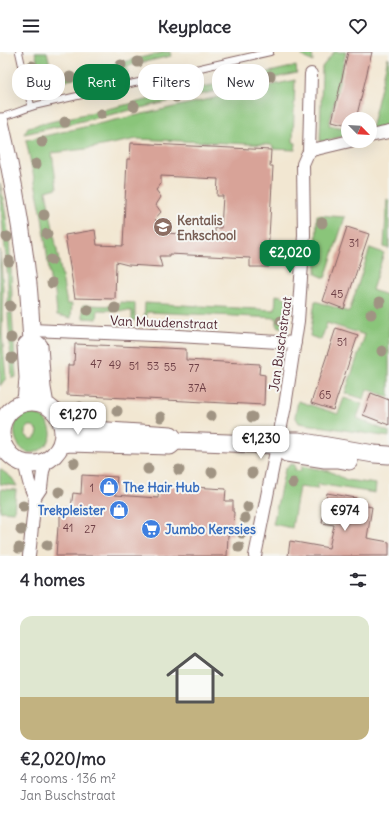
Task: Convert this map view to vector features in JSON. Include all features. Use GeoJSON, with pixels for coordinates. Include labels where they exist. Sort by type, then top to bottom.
{"type":"FeatureCollection","features":[{"type":"Feature","properties":{"kind":"street","name":"Jan Buschstraat"},"geometry":{"type":"LineString","coordinates":[[255,556],[285,406],[295,343],[302,278],[304,215],[303,168],[305,159],[309,152],[311,74]]}},
{"type":"Feature","properties":{"kind":"street"},"geometry":{"type":"LineString","coordinates":[[0,122],[11,171],[22,235],[27,278],[31,335],[26,346],[28,378],[26,402]]}},
{"type":"Feature","properties":{"kind":"street"},"geometry":{"type":"LineString","coordinates":[[377,135],[389,132]]}},
{"type":"Feature","properties":{"kind":"street"},"geometry":{"type":"LineString","coordinates":[[309,152],[341,143]]}},
{"type":"Feature","properties":{"kind":"street"},"geometry":{"type":"LineString","coordinates":[[31,335],[39,346],[42,388],[45,405]]}},
{"type":"Feature","properties":{"kind":"street","name":"Van Muudenstraat"},"geometry":{"type":"LineString","coordinates":[[31,335],[170,335],[295,343]]}},
{"type":"Feature","properties":{"kind":"street"},"geometry":{"type":"LineString","coordinates":[[26,402],[38,402],[45,405],[56,413],[62,426],[63,435],[61,445],[55,454],[47,460],[33,464],[24,463],[10,456],[1,442],[1,423],[10,410],[26,402]]}},
{"type":"Feature","properties":{"kind":"street"},"geometry":{"type":"LineString","coordinates":[[62,426],[77,429],[171,435],[176,441]]}},
{"type":"Feature","properties":{"kind":"street"},"geometry":{"type":"LineString","coordinates":[[61,445],[69,443],[170,446],[176,441],[277,445],[290,441],[298,441],[374,454],[389,455]]}},
{"type":"Feature","properties":{"kind":"street"},"geometry":{"type":"LineString","coordinates":[[277,445],[287,453],[389,467]]}},
{"type":"Feature","properties":{"kind":"street"},"geometry":{"type":"LineString","coordinates":[[29,556],[35,497],[41,488],[47,460]]}},
{"type":"Feature","properties":{"kind":"street"},"geometry":{"type":"LineString","coordinates":[[24,463],[30,489],[35,497]]}},
{"type":"Feature","properties":{"kind":"lane"},"geometry":{"type":"LineString","coordinates":[[19,52],[31,106]]}},
{"type":"Feature","properties":{"kind":"lane"},"geometry":{"type":"LineString","coordinates":[[0,118],[12,115],[31,106],[270,52]]}},
{"type":"Feature","properties":{"kind":"green space"},"geometry":{"type":"Polygon","coordinates":[[[35,52],[47,52],[50,64],[28,64],[37,60],[35,52]]]}},
{"type":"Feature","properties":{"kind":"green space"},"geometry":{"type":"Polygon","coordinates":[[[165,52],[170,52],[171,56],[130,65],[130,64],[114,64],[165,52]]]}},
{"type":"Feature","properties":{"kind":"green space"},"geometry":{"type":"Polygon","coordinates":[[[301,52],[312,52],[313,62],[304,58],[301,52]]]}},
{"type":"Feature","properties":{"kind":"green space"},"geometry":{"type":"Polygon","coordinates":[[[334,52],[346,52],[329,125],[341,128],[341,137],[320,142],[322,67],[334,52]]]}},
{"type":"Feature","properties":{"kind":"green space"},"geometry":{"type":"Polygon","coordinates":[[[388,57],[389,125],[377,128],[377,112],[375,112],[388,57]]]}},
{"type":"Feature","properties":{"kind":"green space"},"geometry":{"type":"Polygon","coordinates":[[[296,66],[297,73],[269,79],[269,72],[296,66]]]}},
{"type":"Feature","properties":{"kind":"green space"},"geometry":{"type":"Polygon","coordinates":[[[73,73],[73,79],[65,81],[65,74],[73,73]]]}},
{"type":"Feature","properties":{"kind":"green space"},"geometry":{"type":"Polygon","coordinates":[[[295,80],[293,142],[296,143],[295,150],[273,149],[271,145],[137,139],[86,149],[52,153],[57,188],[46,191],[67,304],[72,304],[71,318],[57,315],[55,292],[51,286],[42,216],[26,140],[212,99],[212,100],[269,100],[269,86],[295,80]]]}},
{"type":"Feature","properties":{"kind":"green space"},"geometry":{"type":"Polygon","coordinates":[[[212,85],[212,92],[204,94],[204,87],[212,85]]]}},
{"type":"Feature","properties":{"kind":"green space"},"geometry":{"type":"Polygon","coordinates":[[[147,100],[176,100],[24,134],[28,127],[147,100]]]}},
{"type":"Feature","properties":{"kind":"green space"},"geometry":{"type":"Polygon","coordinates":[[[0,183],[6,214],[12,309],[8,309],[8,277],[0,199],[0,183]]]}},
{"type":"Feature","properties":{"kind":"green space"},"geometry":{"type":"Polygon","coordinates":[[[387,199],[389,200],[389,249],[384,247],[387,199]]]}},
{"type":"Feature","properties":{"kind":"green space"},"geometry":{"type":"Polygon","coordinates":[[[317,215],[345,217],[325,278],[316,274],[317,215]]]}},
{"type":"Feature","properties":{"kind":"green space"},"geometry":{"type":"Polygon","coordinates":[[[370,248],[384,253],[372,290],[389,296],[389,397],[367,389],[364,399],[345,393],[365,335],[327,323],[321,340],[310,336],[315,301],[349,312],[370,248]]]}},
{"type":"Feature","properties":{"kind":"green space"},"geometry":{"type":"Polygon","coordinates":[[[0,250],[3,288],[2,333],[6,378],[0,386],[0,250]]]}},
{"type":"Feature","properties":{"kind":"green space"},"geometry":{"type":"Polygon","coordinates":[[[276,295],[286,298],[292,307],[292,310],[289,310],[286,323],[282,327],[277,327],[277,318],[147,312],[146,321],[144,321],[145,303],[275,310],[276,295]]]}},
{"type":"Feature","properties":{"kind":"green space"},"geometry":{"type":"Polygon","coordinates":[[[120,302],[135,303],[135,321],[132,320],[132,311],[98,310],[97,319],[83,318],[83,305],[119,306],[120,302]]]}},
{"type":"Feature","properties":{"kind":"green space"},"geometry":{"type":"Polygon","coordinates":[[[8,313],[12,313],[16,377],[12,378],[8,313]]]}},
{"type":"Feature","properties":{"kind":"green space"},"geometry":{"type":"Polygon","coordinates":[[[344,398],[362,404],[357,418],[389,432],[389,437],[299,423],[295,416],[298,401],[338,414],[344,398]]]}},
{"type":"Feature","properties":{"kind":"green space"},"geometry":{"type":"Polygon","coordinates":[[[32,413],[38,415],[47,422],[50,427],[51,437],[48,442],[44,447],[34,452],[26,452],[20,447],[16,439],[15,430],[17,422],[22,415],[32,413]],[[29,426],[25,431],[25,435],[30,439],[34,439],[38,431],[33,426],[29,426]]]}},
{"type":"Feature","properties":{"kind":"green space"},"geometry":{"type":"Polygon","coordinates":[[[291,464],[295,465],[295,470],[301,471],[302,466],[329,471],[347,480],[376,484],[375,493],[318,484],[317,489],[299,487],[292,528],[273,524],[285,469],[291,464]]]}},
{"type":"Feature","properties":{"kind":"green space"},"geometry":{"type":"Polygon","coordinates":[[[0,469],[12,478],[17,486],[0,484],[0,469]]]}},
{"type":"Feature","properties":{"kind":"green space"},"geometry":{"type":"Polygon","coordinates":[[[1,489],[16,490],[14,512],[0,511],[1,489]]]}},
{"type":"Feature","properties":{"kind":"building"},"geometry":{"type":"Polygon","coordinates":[[[348,52],[372,52],[358,112],[341,112],[341,123],[332,121],[348,52]]]}},
{"type":"Feature","properties":{"kind":"building"},"geometry":{"type":"Polygon","coordinates":[[[131,143],[271,150],[270,166],[273,166],[268,255],[269,267],[250,267],[250,258],[169,254],[169,256],[159,256],[162,267],[128,265],[116,262],[115,299],[75,298],[65,235],[95,230],[97,245],[123,246],[127,159],[130,159],[131,143]],[[161,176],[161,184],[156,190],[161,197],[156,205],[161,212],[155,219],[165,233],[215,236],[215,228],[221,228],[223,196],[217,196],[218,179],[161,176]]]}},
{"type":"Feature","properties":{"kind":"building"},"geometry":{"type":"Polygon","coordinates":[[[347,227],[369,234],[344,309],[323,301],[347,227]]]}},
{"type":"Feature","properties":{"kind":"building"},"geometry":{"type":"Polygon","coordinates":[[[336,328],[358,335],[333,410],[311,403],[336,328]]]}},
{"type":"Feature","properties":{"kind":"building"},"geometry":{"type":"Polygon","coordinates":[[[75,344],[186,349],[186,360],[260,364],[259,374],[265,375],[264,405],[67,395],[68,365],[74,365],[75,344]]]}},
{"type":"Feature","properties":{"kind":"building"},"geometry":{"type":"Polygon","coordinates":[[[371,393],[389,400],[389,425],[363,415],[371,393]]]}},
{"type":"Feature","properties":{"kind":"building"},"geometry":{"type":"Polygon","coordinates":[[[82,475],[117,477],[115,495],[158,498],[159,485],[226,489],[225,501],[233,501],[234,512],[233,535],[228,535],[227,556],[56,556],[60,514],[65,515],[66,507],[71,508],[73,493],[81,494],[82,475]]]}},
{"type":"Feature","properties":{"kind":"building"},"geometry":{"type":"Polygon","coordinates":[[[327,493],[356,498],[356,504],[372,507],[367,538],[389,542],[389,556],[288,556],[290,541],[329,548],[334,525],[322,523],[327,493]]]}},
{"type":"Feature","properties":{"kind":"place","name":"Kentalis Enkschool"},"geometry":{"type":"Point","coordinates":[163,227]}},
{"type":"Feature","properties":{"kind":"place","name":"The Hair Hub"},"geometry":{"type":"Point","coordinates":[109,487]}},
{"type":"Feature","properties":{"kind":"place","name":"Trekpleister"},"geometry":{"type":"Point","coordinates":[119,510]}},
{"type":"Feature","properties":{"kind":"place","name":"Jumbo Kerssies"},"geometry":{"type":"Point","coordinates":[151,529]}}]}
